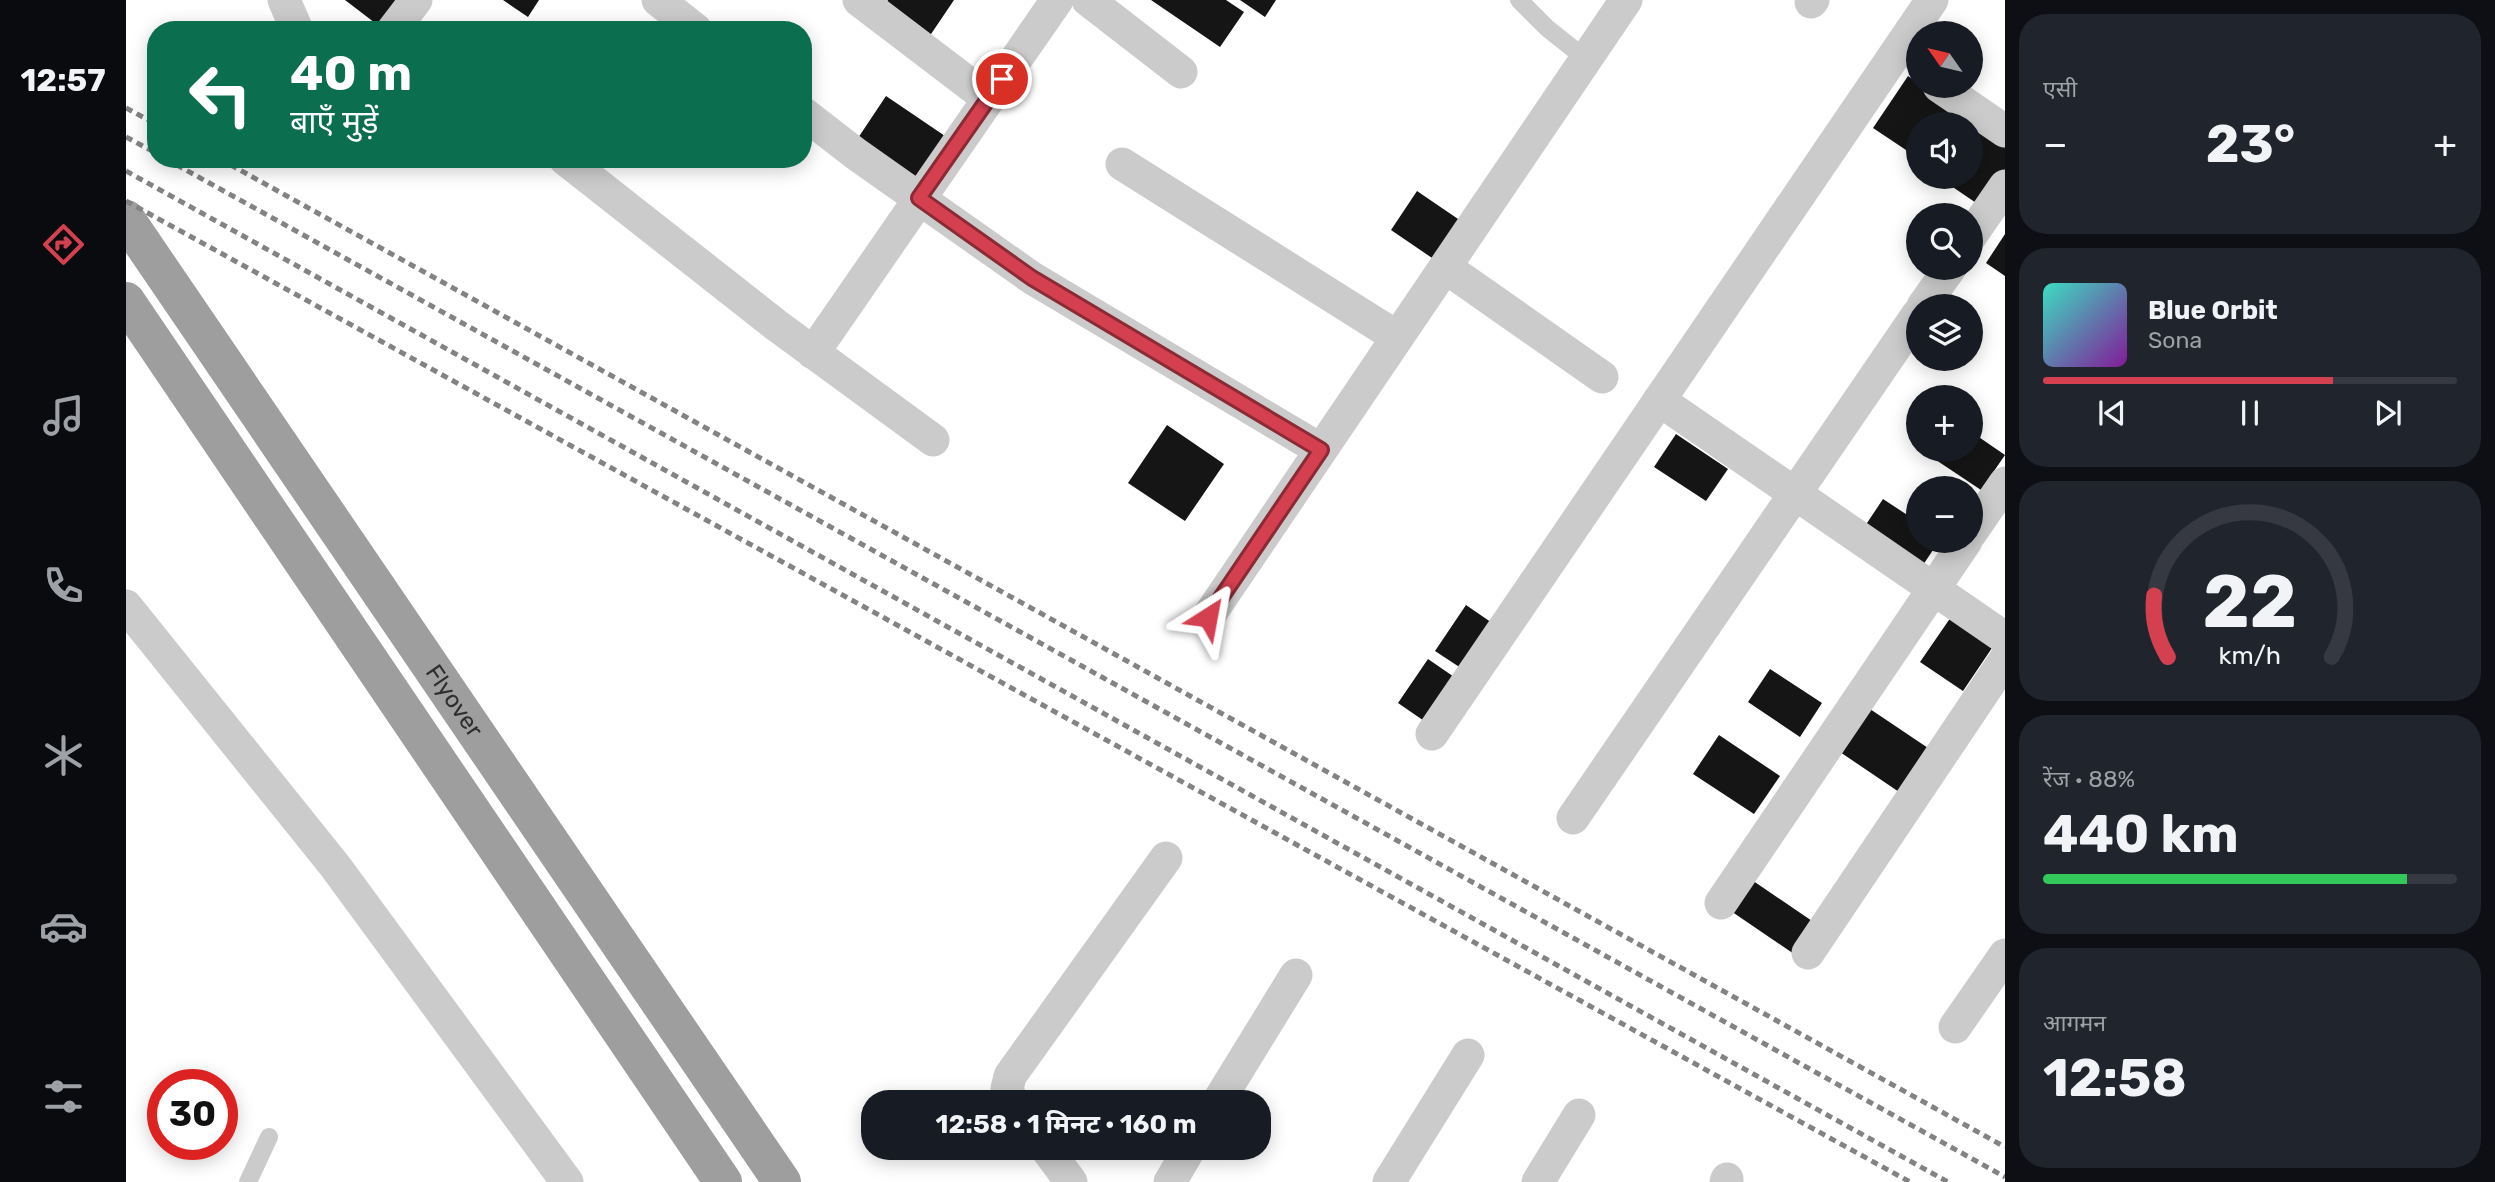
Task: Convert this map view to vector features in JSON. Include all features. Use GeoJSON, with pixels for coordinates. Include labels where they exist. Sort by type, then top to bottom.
{"type":"FeatureCollection","features":[{"type":"Feature","properties":{"kind":"highway","name":"Flyover"},"geometry":{"type":"LineString","coordinates":[[126,219],[782,1182]]}},
{"type":"Feature","properties":{"kind":"highway","name":"Flyover"},"geometry":{"type":"LineString","coordinates":[[126,301],[723,1182]]}},
{"type":"Feature","properties":{"kind":"street"},"geometry":{"type":"LineString","coordinates":[[284,0],[293,21]]}},
{"type":"Feature","properties":{"kind":"street"},"geometry":{"type":"LineString","coordinates":[[402,21],[416,0]]}},
{"type":"Feature","properties":{"kind":"street"},"geometry":{"type":"LineString","coordinates":[[658,0],[685,21]]}},
{"type":"Feature","properties":{"kind":"street"},"geometry":{"type":"LineString","coordinates":[[859,0],[989,99]]}},
{"type":"Feature","properties":{"kind":"street"},"geometry":{"type":"LineString","coordinates":[[813,353],[1057,0]]}},
{"type":"Feature","properties":{"kind":"street"},"geometry":{"type":"LineString","coordinates":[[1088,0],[1181,72]]}},
{"type":"Feature","properties":{"kind":"street"},"geometry":{"type":"LineString","coordinates":[[1208,617],[1626,0]]}},
{"type":"Feature","properties":{"kind":"street"},"geometry":{"type":"LineString","coordinates":[[1923,21],[1932,0]]}},
{"type":"Feature","properties":{"kind":"street"},"geometry":{"type":"LineString","coordinates":[[1432,734],[1659,400],[1906,63]]}},
{"type":"Feature","properties":{"kind":"street"},"geometry":{"type":"LineString","coordinates":[[1957,98],[2005,131]]}},
{"type":"Feature","properties":{"kind":"street"},"geometry":{"type":"LineString","coordinates":[[812,120],[1032,278],[1321,450]]}},
{"type":"Feature","properties":{"kind":"street"},"geometry":{"type":"LineString","coordinates":[[1122,164],[1397,337]]}},
{"type":"Feature","properties":{"kind":"street"},"geometry":{"type":"LineString","coordinates":[[577,168],[813,353],[933,440]]}},
{"type":"Feature","properties":{"kind":"street"},"geometry":{"type":"LineString","coordinates":[[1983,218],[2005,186]]}},
{"type":"Feature","properties":{"kind":"street"},"geometry":{"type":"LineString","coordinates":[[1445,267],[1602,377]]}},
{"type":"Feature","properties":{"kind":"street"},"geometry":{"type":"LineString","coordinates":[[1573,818],[1906,332]]}},
{"type":"Feature","properties":{"kind":"street"},"geometry":{"type":"LineString","coordinates":[[1659,400],[2005,638]]}},
{"type":"Feature","properties":{"kind":"street"},"geometry":{"type":"LineString","coordinates":[[1983,515],[2005,483]]}},
{"type":"Feature","properties":{"kind":"street"},"geometry":{"type":"LineString","coordinates":[[1721,903],[1958,553]]}},
{"type":"Feature","properties":{"kind":"street"},"geometry":{"type":"LineString","coordinates":[[126,606],[335,866],[567,1182]]}},
{"type":"Feature","properties":{"kind":"street"},"geometry":{"type":"LineString","coordinates":[[1808,953],[2005,660]]}},
{"type":"Feature","properties":{"kind":"street"},"geometry":{"type":"LineString","coordinates":[[1007,1090],[1010,1076],[1166,858]]}},
{"type":"Feature","properties":{"kind":"street"},"geometry":{"type":"LineString","coordinates":[[1955,1027],[2004,958]]}},
{"type":"Feature","properties":{"kind":"street"},"geometry":{"type":"LineString","coordinates":[[1225,1090],[1296,975]]}},
{"type":"Feature","properties":{"kind":"street"},"geometry":{"type":"LineString","coordinates":[[1389,1182],[1468,1055]]}},
{"type":"Feature","properties":{"kind":"street"},"geometry":{"type":"LineString","coordinates":[[1538,1182],[1579,1115]]}},
{"type":"Feature","properties":{"kind":"street"},"geometry":{"type":"LineString","coordinates":[[1055,1160],[1071,1182]]}},
{"type":"Feature","properties":{"kind":"street"},"geometry":{"type":"LineString","coordinates":[[1170,1182],[1183,1160]]}},
{"type":"Feature","properties":{"kind":"lane"},"geometry":{"type":"LineString","coordinates":[[1518,0],[1546,28],[1586,59]]}},
{"type":"Feature","properties":{"kind":"lane"},"geometry":{"type":"LineString","coordinates":[[248,1182],[269,1137]]}},
{"type":"Feature","properties":{"kind":"building"},"geometry":{"type":"Polygon","coordinates":[[[345,0],[399,0],[383,21],[372,21],[345,0]]]}},
{"type":"Feature","properties":{"kind":"building"},"geometry":{"type":"Polygon","coordinates":[[[503,0],[539,0],[528,17],[503,0]]]}},
{"type":"Feature","properties":{"kind":"building"},"geometry":{"type":"Polygon","coordinates":[[[888,0],[954,0],[927,40],[881,10],[888,0]]]}},
{"type":"Feature","properties":{"kind":"building"},"geometry":{"type":"Polygon","coordinates":[[[1151,0],[1226,0],[1244,12],[1220,47],[1151,0]]]}},
{"type":"Feature","properties":{"kind":"building"},"geometry":{"type":"Polygon","coordinates":[[[1240,0],[1276,0],[1265,17],[1240,0]]]}},
{"type":"Feature","properties":{"kind":"building"},"geometry":{"type":"Polygon","coordinates":[[[1906,79],[1906,98],[1940,98],[1959,110],[1906,112],[1906,150],[1873,128],[1906,79]]]}},
{"type":"Feature","properties":{"kind":"building"},"geometry":{"type":"Polygon","coordinates":[[[886,96],[945,136],[914,180],[856,141],[886,96]]]}},
{"type":"Feature","properties":{"kind":"building"},"geometry":{"type":"Polygon","coordinates":[[[1983,126],[2005,141],[2005,180],[1985,209],[1983,203],[1976,203],[1956,189],[1983,189],[1983,126]]]}},
{"type":"Feature","properties":{"kind":"building"},"geometry":{"type":"Polygon","coordinates":[[[1417,191],[1461,221],[1435,260],[1391,230],[1417,191]]]}},
{"type":"Feature","properties":{"kind":"building"},"geometry":{"type":"Polygon","coordinates":[[[2005,234],[2005,276],[1986,263],[2005,234]]]}},
{"type":"Feature","properties":{"kind":"building"},"geometry":{"type":"Polygon","coordinates":[[[1167,425],[1224,464],[1185,521],[1128,483],[1167,425]]]}},
{"type":"Feature","properties":{"kind":"building"},"geometry":{"type":"Polygon","coordinates":[[[1676,434],[1728,469],[1706,501],[1654,467],[1676,434]]]}},
{"type":"Feature","properties":{"kind":"building"},"geometry":{"type":"Polygon","coordinates":[[[1983,440],[2005,455],[1983,487],[1983,476],[1960,476],[1939,462],[1983,462],[1983,440]]]}},
{"type":"Feature","properties":{"kind":"building"},"geometry":{"type":"Polygon","coordinates":[[[1883,499],[1906,514],[1906,553],[1931,553],[1921,568],[1863,529],[1883,499]]]}},
{"type":"Feature","properties":{"kind":"building"},"geometry":{"type":"Polygon","coordinates":[[[1466,605],[1498,627],[1467,672],[1435,651],[1466,605]]]}},
{"type":"Feature","properties":{"kind":"building"},"geometry":{"type":"Polygon","coordinates":[[[1951,617],[1994,645],[1963,691],[1920,662],[1951,617]]]}},
{"type":"Feature","properties":{"kind":"building"},"geometry":{"type":"Polygon","coordinates":[[[1428,659],[1460,681],[1430,725],[1398,703],[1428,659]]]}},
{"type":"Feature","properties":{"kind":"building"},"geometry":{"type":"Polygon","coordinates":[[[1770,669],[1822,703],[1800,737],[1748,702],[1770,669]]]}},
{"type":"Feature","properties":{"kind":"building"},"geometry":{"type":"Polygon","coordinates":[[[1870,709],[1934,752],[1905,796],[1840,752],[1870,709]]]}},
{"type":"Feature","properties":{"kind":"building"},"geometry":{"type":"Polygon","coordinates":[[[1719,735],[1780,776],[1754,814],[1693,774],[1719,735]]]}},
{"type":"Feature","properties":{"kind":"building"},"geometry":{"type":"Polygon","coordinates":[[[1746,876],[1815,923],[1794,954],[1725,907],[1746,876]]]}},
{"type":"Feature","properties":{"kind":"railway"},"geometry":{"type":"LineString","coordinates":[[126,108],[147,119]]}},
{"type":"Feature","properties":{"kind":"railway"},"geometry":{"type":"LineString","coordinates":[[126,137],[147,148]]}},
{"type":"Feature","properties":{"kind":"railway"},"geometry":{"type":"LineString","coordinates":[[182,168],[2005,1177]]}},
{"type":"Feature","properties":{"kind":"railway"},"geometry":{"type":"LineString","coordinates":[[236,168],[2005,1147]]}},
{"type":"Feature","properties":{"kind":"railway"},"geometry":{"type":"LineString","coordinates":[[126,171],[1948,1182]]}},
{"type":"Feature","properties":{"kind":"railway"},"geometry":{"type":"LineString","coordinates":[[126,201],[1910,1182]]}},
{"type":"Feature","properties":{"kind":"route"},"geometry":{"type":"LineString","coordinates":[[1002,79],[919,198],[1032,278],[1321,450],[1208,617]]}}]}
